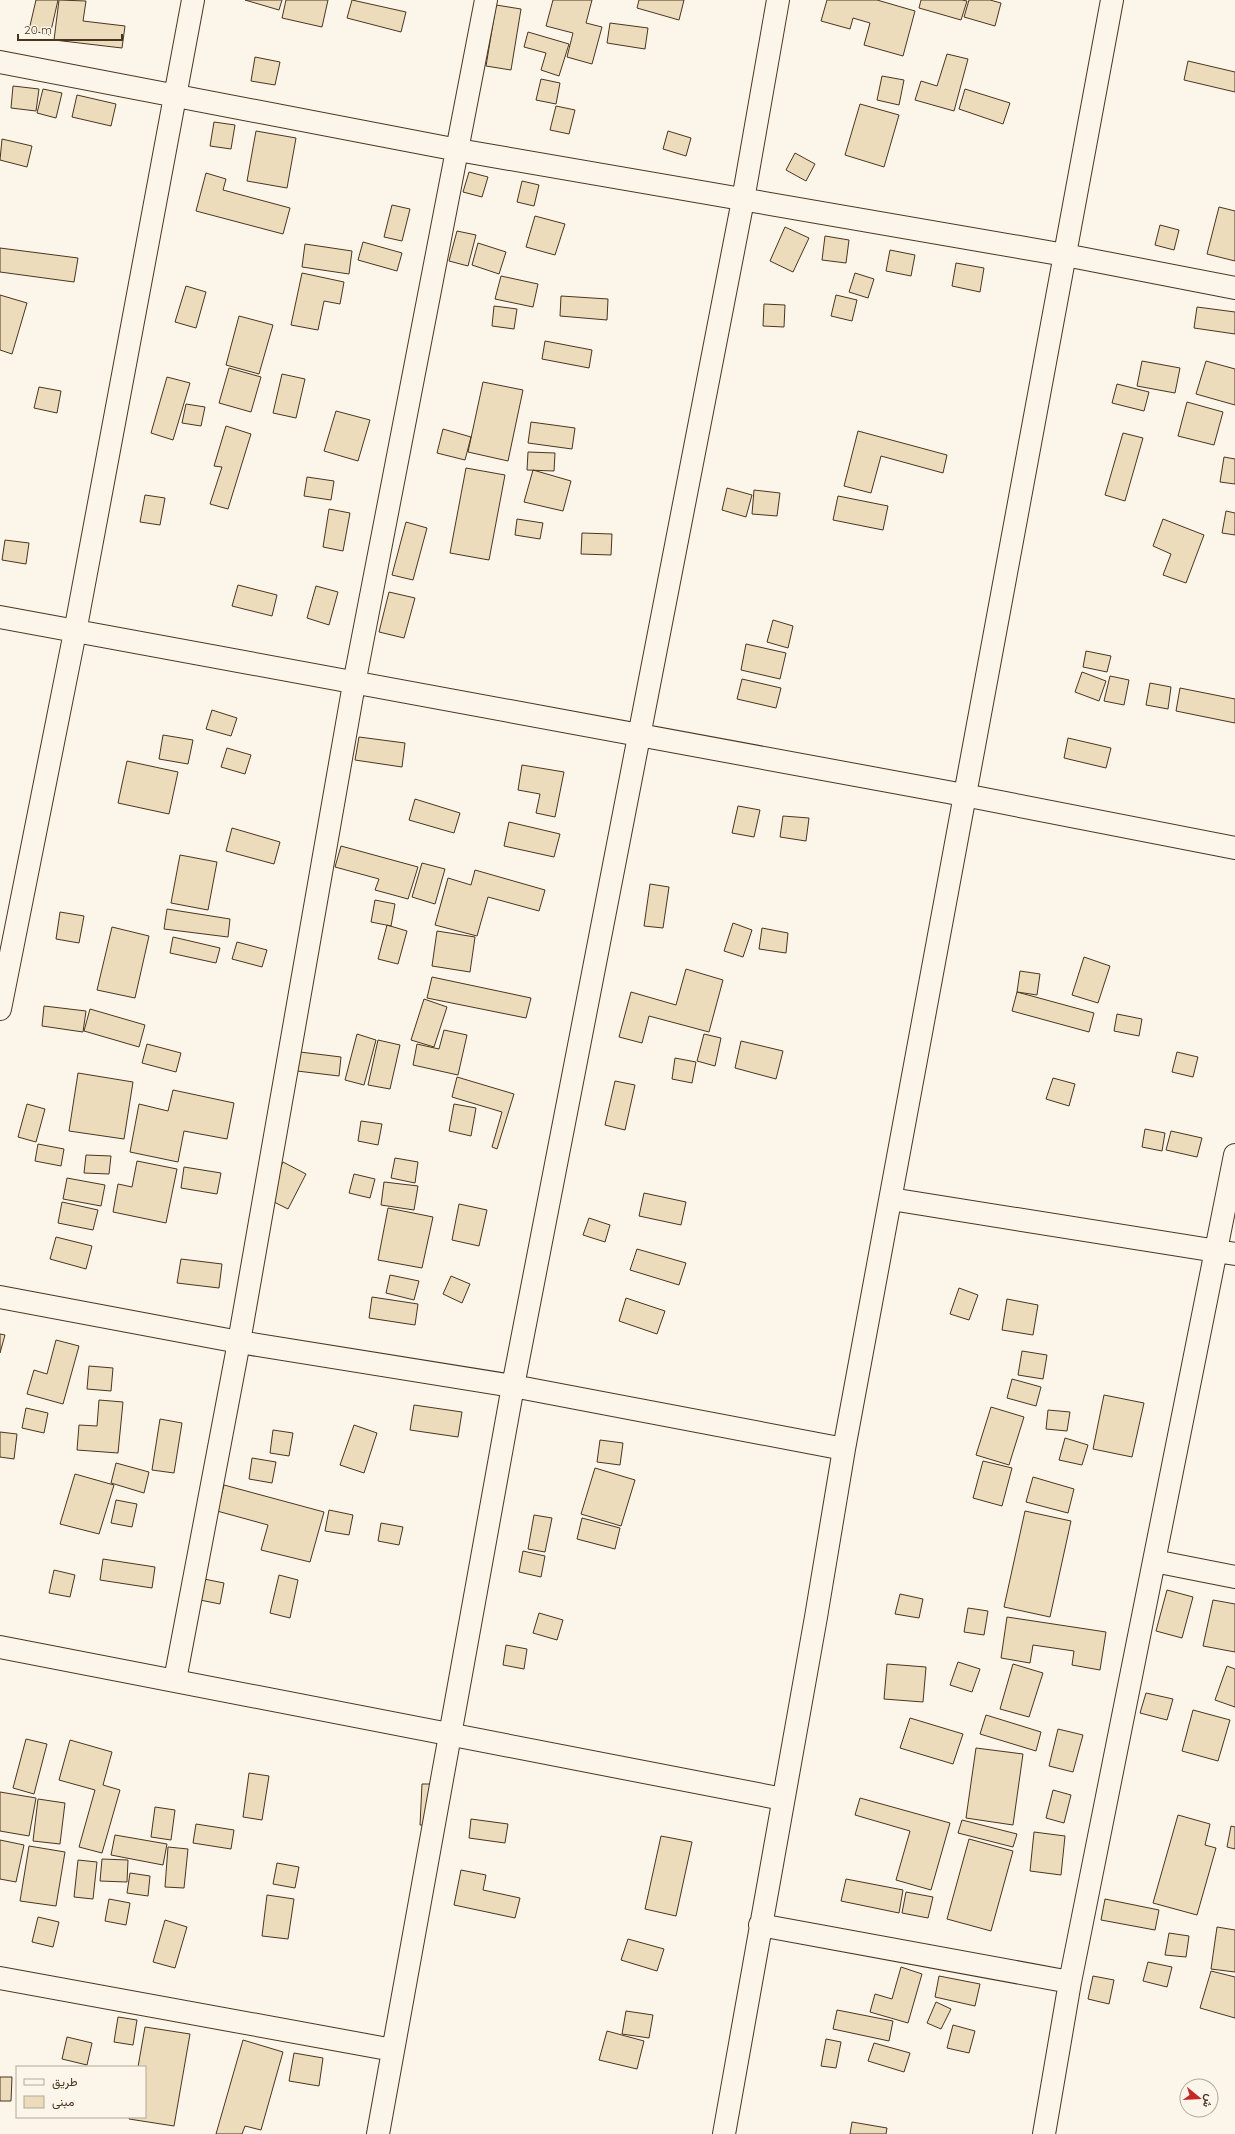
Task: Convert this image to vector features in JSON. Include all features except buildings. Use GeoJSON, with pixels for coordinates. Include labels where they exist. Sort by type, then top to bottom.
{"type":"FeatureCollection","features":[{"type":"Feature","properties":{"kind":"street"},"geometry":{"type":"LineString","coordinates":[[0,1009],[75,632],[193,0]]}},
{"type":"Feature","properties":{"kind":"street"},"geometry":{"type":"LineString","coordinates":[[175,1680],[238,1342],[354,684],[486,0]]}},
{"type":"Feature","properties":{"kind":"street"},"geometry":{"type":"LineString","coordinates":[[378,2134],[513,1386],[744,200],[778,0]]}},
{"type":"Feature","properties":{"kind":"street"},"geometry":{"type":"LineString","coordinates":[[724,2134],[844,1449],[1112,0]]}},
{"type":"Feature","properties":{"kind":"street"},"geometry":{"type":"LineString","coordinates":[[0,62],[458,150],[1065,255],[1235,288]]}},
{"type":"Feature","properties":{"kind":"street"},"geometry":{"type":"LineString","coordinates":[[0,617],[354,684],[964,795],[1235,848]]}},
{"type":"Feature","properties":{"kind":"street"},"geometry":{"type":"LineString","coordinates":[[1044,2134],[1070,1982],[1154,1561],[1226,1252],[1235,1155]]}},
{"type":"Feature","properties":{"kind":"street"},"geometry":{"type":"LineString","coordinates":[[891,1199],[1226,1252]]}},
{"type":"Feature","properties":{"kind":"street"},"geometry":{"type":"LineString","coordinates":[[0,1297],[238,1342],[513,1386],[844,1449]]}},
{"type":"Feature","properties":{"kind":"street"},"geometry":{"type":"LineString","coordinates":[[1154,1561],[1235,1577]]}},
{"type":"Feature","properties":{"kind":"street"},"geometry":{"type":"LineString","coordinates":[[0,1647],[783,1799]]}},
{"type":"Feature","properties":{"kind":"street"},"geometry":{"type":"LineString","coordinates":[[760,1925],[1070,1982]]}},
{"type":"Feature","properties":{"kind":"street"},"geometry":{"type":"LineString","coordinates":[[0,1978],[393,2050]]}}]}
